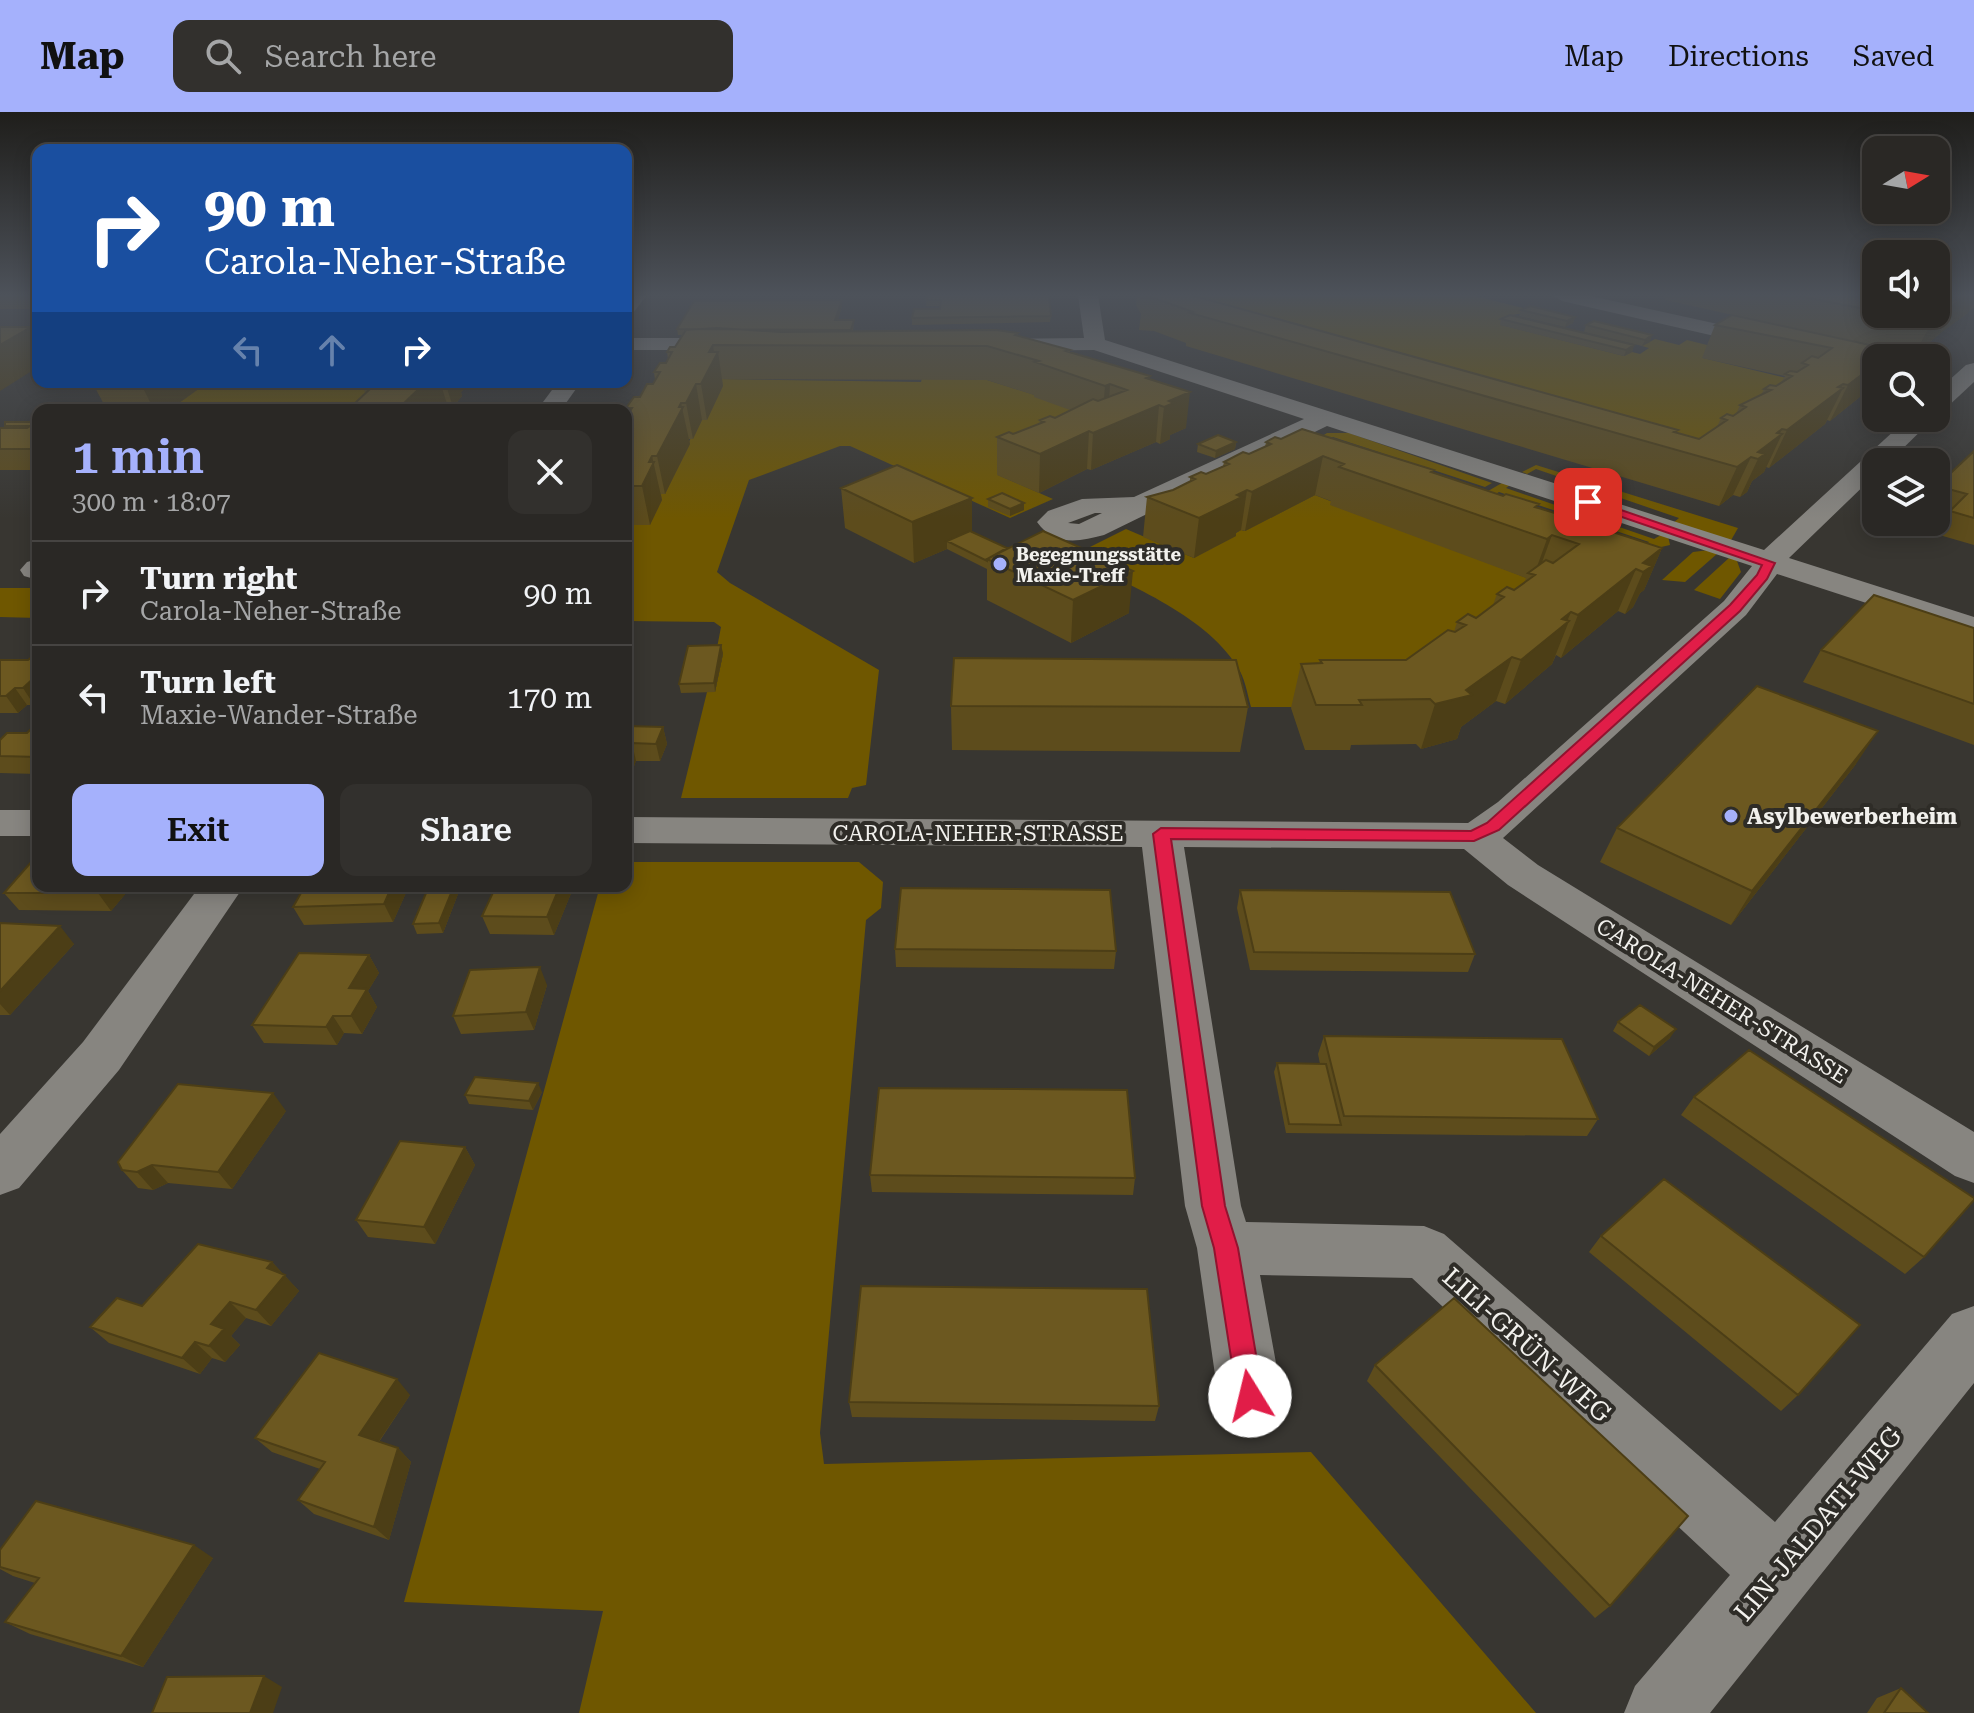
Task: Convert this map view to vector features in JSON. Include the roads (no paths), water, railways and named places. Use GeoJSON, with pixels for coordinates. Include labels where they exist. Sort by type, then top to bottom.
{"type":"FeatureCollection","features":[{"type":"Feature","properties":{"kind":"street"},"geometry":{"type":"LineString","coordinates":[[1177,370],[1974,628]]}},
{"type":"Feature","properties":{"kind":"street"},"geometry":{"type":"LineString","coordinates":[[1138,505],[1327,417]]}},
{"type":"Feature","properties":{"kind":"street"},"geometry":{"type":"LineString","coordinates":[[1474,836],[1493,827],[1512,811],[1735,608],[1785,544],[1907,432]]}},
{"type":"Feature","properties":{"kind":"street"},"geometry":{"type":"LineString","coordinates":[[0,823],[32,823]]}},
{"type":"Feature","properties":{"kind":"street","name":"CAROLA-NEHER-STRASSE"},"geometry":{"type":"LineString","coordinates":[[632,830],[1474,836],[1523,875],[1974,1160]]}},
{"type":"Feature","properties":{"kind":"street"},"geometry":{"type":"LineString","coordinates":[[1161,834],[1213,1206],[1226,1248],[1250,1396]]}},
{"type":"Feature","properties":{"kind":"street"},"geometry":{"type":"LineString","coordinates":[[0,1172],[101,1056],[219,892]]}},
{"type":"Feature","properties":{"kind":"street","name":"LILI-GRÜN-WEG"},"geometry":{"type":"LineString","coordinates":[[1226,1248],[1424,1252],[1778,1571]]}},
{"type":"Feature","properties":{"kind":"street","name":"LIN-JALDATI-WEG"},"geometry":{"type":"LineString","coordinates":[[1662,1713],[1974,1335]]}},
{"type":"Feature","properties":{"kind":"place","name":"Begegnungsstätte Maxie-Treff"},"geometry":{"type":"Point","coordinates":[1000,564]}},
{"type":"Feature","properties":{"kind":"place","name":"Asylbewerberheim"},"geometry":{"type":"Point","coordinates":[1731,816]}}]}
